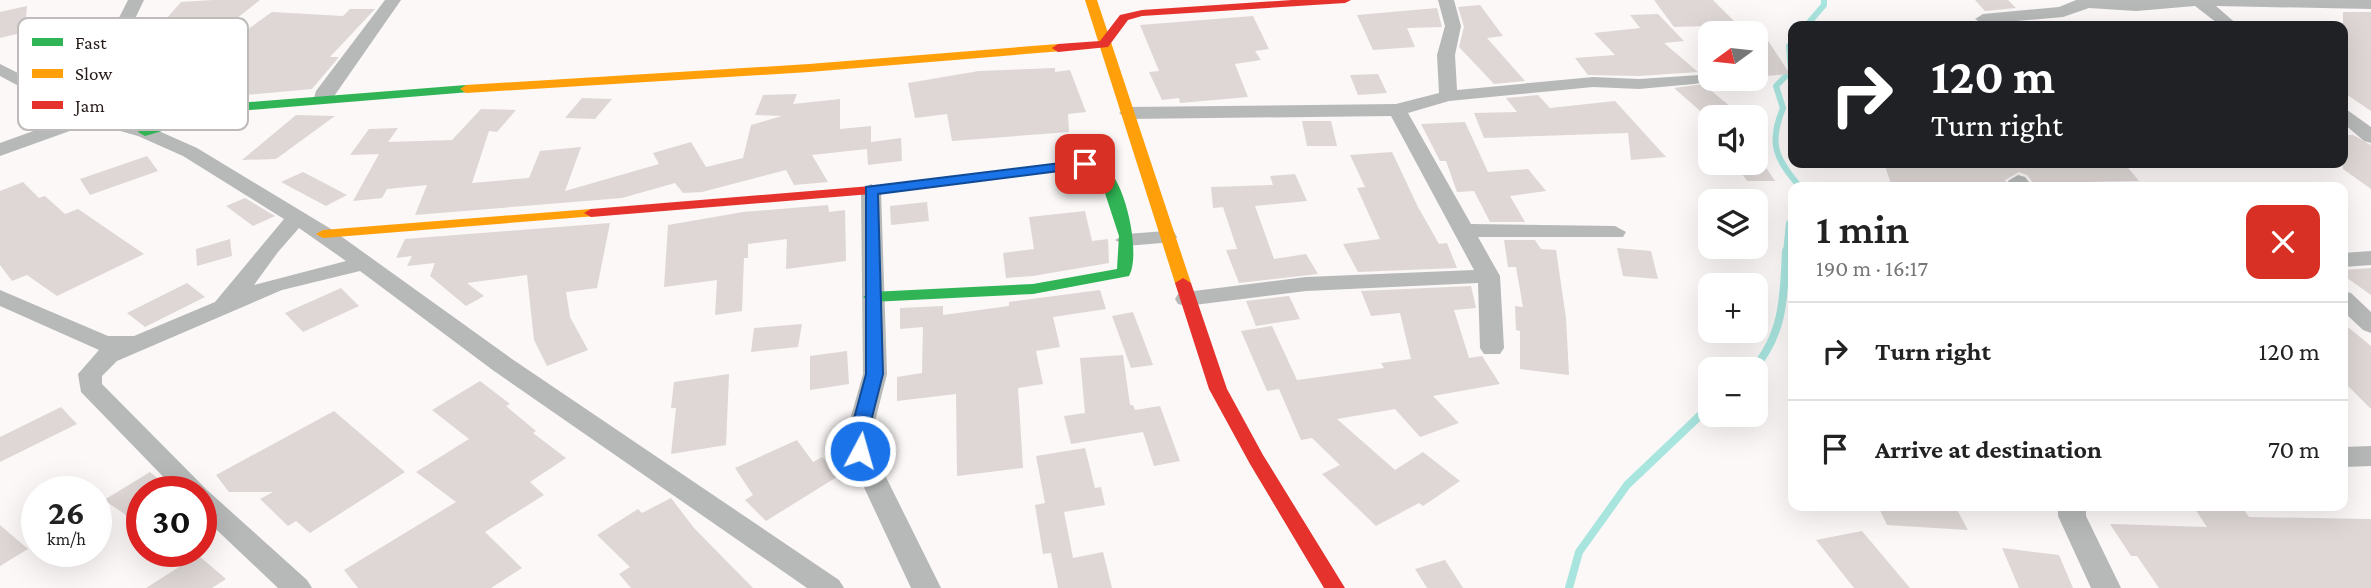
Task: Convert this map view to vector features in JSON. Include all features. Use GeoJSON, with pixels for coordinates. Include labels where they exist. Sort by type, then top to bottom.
{"type":"FeatureCollection","features":[{"type":"Feature","properties":{"kind":"street"},"geometry":{"type":"LineString","coordinates":[[127,18],[136,0]]}},
{"type":"Feature","properties":{"kind":"street"},"geometry":{"type":"LineString","coordinates":[[323,98],[325,91],[393,0]]}},
{"type":"Feature","properties":{"kind":"street"},"geometry":{"type":"LineString","coordinates":[[1091,0],[1186,299],[1218,389],[1255,459],[1335,588]]}},
{"type":"Feature","properties":{"kind":"street"},"geometry":{"type":"LineString","coordinates":[[248,106],[323,98],[808,68],[1104,44],[1124,17],[1142,13],[1239,4],[1302,5],[1345,0]]}},
{"type":"Feature","properties":{"kind":"street"},"geometry":{"type":"LineString","coordinates":[[1446,0],[1453,26],[1446,55],[1448,96]]}},
{"type":"Feature","properties":{"kind":"street"},"geometry":{"type":"LineString","coordinates":[[2198,1],[2224,21]]}},
{"type":"Feature","properties":{"kind":"street"},"geometry":{"type":"LineString","coordinates":[[1983,19],[2063,12],[2076,5],[2089,4],[2136,6],[2198,1],[2371,4]]}},
{"type":"Feature","properties":{"kind":"street"},"geometry":{"type":"LineString","coordinates":[[0,69],[18,78]]}},
{"type":"Feature","properties":{"kind":"street"},"geometry":{"type":"LineString","coordinates":[[1128,113],[1397,110],[1448,96],[1593,82],[1639,84],[1694,79]]}},
{"type":"Feature","properties":{"kind":"street"},"geometry":{"type":"LineString","coordinates":[[1397,110],[1489,276],[1492,348]]}},
{"type":"Feature","properties":{"kind":"street"},"geometry":{"type":"LineString","coordinates":[[2348,117],[2371,137]]}},
{"type":"Feature","properties":{"kind":"street"},"geometry":{"type":"LineString","coordinates":[[0,150],[55,130]]}},
{"type":"Feature","properties":{"kind":"street"},"geometry":{"type":"LineString","coordinates":[[138,130],[190,152],[323,233],[503,365],[829,588]]}},
{"type":"Feature","properties":{"kind":"street"},"geometry":{"type":"LineString","coordinates":[[145,132],[152,130]]}},
{"type":"Feature","properties":{"kind":"street"},"geometry":{"type":"LineString","coordinates":[[323,233],[871,190],[1085,164],[1098,166],[1106,174],[1126,240],[1129,260],[1124,272],[1105,278],[1021,288],[871,296]]}},
{"type":"Feature","properties":{"kind":"street"},"geometry":{"type":"LineString","coordinates":[[871,190],[871,296],[875,374],[858,437],[860,451],[926,588]]}},
{"type":"Feature","properties":{"kind":"street"},"geometry":{"type":"LineString","coordinates":[[222,307],[258,268],[268,249],[297,218]]}},
{"type":"Feature","properties":{"kind":"street"},"geometry":{"type":"LineString","coordinates":[[1462,230],[1615,232]]}},
{"type":"Feature","properties":{"kind":"street"},"geometry":{"type":"LineString","coordinates":[[1126,240],[1166,237]]}},
{"type":"Feature","properties":{"kind":"street"},"geometry":{"type":"LineString","coordinates":[[2348,260],[2371,258]]}},
{"type":"Feature","properties":{"kind":"street"},"geometry":{"type":"LineString","coordinates":[[2,296],[106,350],[137,344],[275,285],[363,264]]}},
{"type":"Feature","properties":{"kind":"street"},"geometry":{"type":"LineString","coordinates":[[1186,299],[1306,284],[1489,276]]}},
{"type":"Feature","properties":{"kind":"street"},"geometry":{"type":"LineString","coordinates":[[2348,303],[2371,325]]}},
{"type":"Feature","properties":{"kind":"street"},"geometry":{"type":"LineString","coordinates":[[106,350],[90,374],[90,386],[179,476]]}},
{"type":"Feature","properties":{"kind":"street"},"geometry":{"type":"LineString","coordinates":[[2348,457],[2371,456]]}},
{"type":"Feature","properties":{"kind":"street"},"geometry":{"type":"LineString","coordinates":[[2072,511],[2072,516],[2106,588]]}},
{"type":"Feature","properties":{"kind":"street"},"geometry":{"type":"LineString","coordinates":[[217,513],[297,588]]}},
{"type":"Feature","properties":{"kind":"building"},"geometry":{"type":"Polygon","coordinates":[[[260,0],[237,18],[167,18],[181,2],[260,0]]]}},
{"type":"Feature","properties":{"kind":"building"},"geometry":{"type":"Polygon","coordinates":[[[1654,0],[1713,0],[1734,21],[1698,21],[1698,26],[1674,27],[1654,0]]]}},
{"type":"Feature","properties":{"kind":"building"},"geometry":{"type":"Polygon","coordinates":[[[1975,0],[2008,0],[2016,8],[1985,11],[1975,0]]]}},
{"type":"Feature","properties":{"kind":"building"},"geometry":{"type":"Polygon","coordinates":[[[1480,5],[1503,36],[1487,38],[1525,81],[1494,84],[1459,47],[1464,27],[1458,7],[1480,5]]]}},
{"type":"Feature","properties":{"kind":"building"},"geometry":{"type":"Polygon","coordinates":[[[27,6],[26,18],[18,18],[18,34],[0,38],[0,12],[27,6]]]}},
{"type":"Feature","properties":{"kind":"building"},"geometry":{"type":"Polygon","coordinates":[[[1437,8],[1442,27],[1407,28],[1415,47],[1373,50],[1357,15],[1437,8]]]}},
{"type":"Feature","properties":{"kind":"building"},"geometry":{"type":"Polygon","coordinates":[[[350,9],[375,9],[330,57],[339,57],[312,89],[248,95],[248,29],[272,12],[343,16],[350,9]]]}},
{"type":"Feature","properties":{"kind":"building"},"geometry":{"type":"Polygon","coordinates":[[[2343,12],[2371,12],[2371,111],[2348,95],[2348,21],[2343,21],[2343,12]]]}},
{"type":"Feature","properties":{"kind":"building"},"geometry":{"type":"Polygon","coordinates":[[[1658,14],[1684,41],[1664,43],[1698,72],[1639,76],[1588,75],[1575,58],[1615,55],[1594,33],[1640,28],[1630,15],[1658,14]]]}},
{"type":"Feature","properties":{"kind":"building"},"geometry":{"type":"Polygon","coordinates":[[[1253,16],[1269,49],[1255,51],[1261,60],[1235,64],[1248,97],[1180,103],[1179,98],[1162,100],[1149,72],[1159,71],[1140,25],[1253,16]]]}},
{"type":"Feature","properties":{"kind":"building"},"geometry":{"type":"Polygon","coordinates":[[[1768,41],[1788,71],[1788,74],[1768,76],[1768,41]]]}},
{"type":"Feature","properties":{"kind":"building"},"geometry":{"type":"Polygon","coordinates":[[[1055,68],[1055,72],[1070,70],[1086,112],[1068,114],[1069,132],[952,141],[947,114],[915,118],[908,83],[979,71],[1055,68]]]}},
{"type":"Feature","properties":{"kind":"building"},"geometry":{"type":"Polygon","coordinates":[[[1378,74],[1387,93],[1358,95],[1350,75],[1378,74]]]}},
{"type":"Feature","properties":{"kind":"building"},"geometry":{"type":"Polygon","coordinates":[[[1698,85],[1698,91],[1711,91],[1728,105],[1698,105],[1698,109],[1674,88],[1698,85]]]}},
{"type":"Feature","properties":{"kind":"building"},"geometry":{"type":"Polygon","coordinates":[[[797,94],[793,104],[840,99],[840,129],[871,126],[871,142],[901,138],[902,161],[868,165],[867,149],[812,155],[828,182],[794,185],[786,170],[702,192],[683,193],[675,183],[622,198],[415,215],[427,185],[387,189],[382,198],[353,201],[379,154],[350,155],[369,129],[398,128],[388,142],[452,140],[481,109],[516,110],[497,132],[489,131],[472,183],[529,178],[540,151],[581,147],[565,191],[659,164],[653,153],[691,142],[706,167],[743,158],[751,125],[782,116],[755,115],[763,95],[797,94]]]}},
{"type":"Feature","properties":{"kind":"building"},"geometry":{"type":"Polygon","coordinates":[[[1538,95],[1550,108],[1615,101],[1666,157],[1631,160],[1628,133],[1484,138],[1474,113],[1517,112],[1506,98],[1538,95]]]}},
{"type":"Feature","properties":{"kind":"building"},"geometry":{"type":"Polygon","coordinates":[[[582,98],[612,99],[595,119],[565,118],[582,98]]]}},
{"type":"Feature","properties":{"kind":"building"},"geometry":{"type":"Polygon","coordinates":[[[296,115],[335,116],[276,159],[242,160],[296,115]]]}},
{"type":"Feature","properties":{"kind":"building"},"geometry":{"type":"Polygon","coordinates":[[[1302,121],[1331,121],[1337,146],[1307,146],[1302,121]]]}},
{"type":"Feature","properties":{"kind":"building"},"geometry":{"type":"Polygon","coordinates":[[[1465,122],[1488,172],[1528,169],[1546,191],[1510,196],[1525,222],[1490,222],[1474,191],[1457,192],[1446,161],[1440,161],[1421,124],[1465,122]]]}},
{"type":"Feature","properties":{"kind":"building"},"geometry":{"type":"Polygon","coordinates":[[[2348,135],[2371,145],[2371,189],[2343,169],[2348,168],[2348,135]]]}},
{"type":"Feature","properties":{"kind":"building"},"geometry":{"type":"Polygon","coordinates":[[[1392,152],[1418,207],[1439,244],[1447,243],[1457,268],[1358,272],[1343,244],[1380,239],[1357,188],[1365,187],[1350,155],[1392,152]]]}},
{"type":"Feature","properties":{"kind":"building"},"geometry":{"type":"Polygon","coordinates":[[[147,156],[158,171],[90,195],[80,179],[147,156]]]}},
{"type":"Feature","properties":{"kind":"building"},"geometry":{"type":"Polygon","coordinates":[[[1886,168],[2128,168],[2139,181],[2032,182],[2027,175],[2019,172],[2005,180],[2006,182],[1890,182],[1886,168]]]}},
{"type":"Feature","properties":{"kind":"building"},"geometry":{"type":"Polygon","coordinates":[[[1768,170],[1775,181],[1747,181],[1743,175],[1768,175],[1768,170]]]}},
{"type":"Feature","properties":{"kind":"building"},"geometry":{"type":"Polygon","coordinates":[[[303,172],[347,195],[326,206],[281,182],[303,172]]]}},
{"type":"Feature","properties":{"kind":"building"},"geometry":{"type":"Polygon","coordinates":[[[1295,174],[1307,201],[1255,206],[1274,259],[1306,254],[1318,274],[1239,283],[1226,250],[1237,249],[1223,207],[1213,208],[1211,187],[1273,185],[1270,176],[1295,174]]]}},
{"type":"Feature","properties":{"kind":"building"},"geometry":{"type":"Polygon","coordinates":[[[23,182],[39,198],[45,196],[65,214],[78,209],[144,254],[57,296],[27,275],[12,281],[0,265],[0,191],[23,182]]]}},
{"type":"Feature","properties":{"kind":"building"},"geometry":{"type":"Polygon","coordinates":[[[245,198],[275,216],[253,226],[226,206],[245,198]]]}},
{"type":"Feature","properties":{"kind":"building"},"geometry":{"type":"Polygon","coordinates":[[[927,202],[929,221],[891,225],[890,206],[927,202]]]}},
{"type":"Feature","properties":{"kind":"building"},"geometry":{"type":"Polygon","coordinates":[[[828,205],[829,212],[845,210],[846,261],[786,269],[787,239],[748,244],[748,258],[744,258],[742,311],[715,315],[717,280],[664,287],[668,225],[743,212],[828,205]]]}},
{"type":"Feature","properties":{"kind":"building"},"geometry":{"type":"Polygon","coordinates":[[[1085,211],[1092,241],[1108,239],[1109,263],[1006,278],[1003,253],[1034,249],[1029,217],[1085,211]]]}},
{"type":"Feature","properties":{"kind":"building"},"geometry":{"type":"Polygon","coordinates":[[[610,223],[597,288],[566,292],[570,317],[588,350],[547,366],[534,340],[527,275],[467,283],[484,296],[466,306],[430,276],[435,263],[407,266],[412,256],[396,258],[405,239],[610,223]]]}},
{"type":"Feature","properties":{"kind":"building"},"geometry":{"type":"Polygon","coordinates":[[[230,239],[232,256],[197,266],[196,249],[230,239]]]}},
{"type":"Feature","properties":{"kind":"building"},"geometry":{"type":"Polygon","coordinates":[[[1504,240],[1535,240],[1541,249],[1556,250],[1566,318],[1569,375],[1520,369],[1520,331],[1516,330],[1515,306],[1523,307],[1516,267],[1508,267],[1504,240]]]}},
{"type":"Feature","properties":{"kind":"building"},"geometry":{"type":"Polygon","coordinates":[[[1617,248],[1651,251],[1658,279],[1623,276],[1617,248]]]}},
{"type":"Feature","properties":{"kind":"building"},"geometry":{"type":"Polygon","coordinates":[[[2371,268],[2371,295],[2348,279],[2348,270],[2371,268]]]}},
{"type":"Feature","properties":{"kind":"building"},"geometry":{"type":"Polygon","coordinates":[[[187,283],[205,297],[145,327],[127,313],[187,283]]]}},
{"type":"Feature","properties":{"kind":"building"},"geometry":{"type":"Polygon","coordinates":[[[1471,286],[1476,308],[1454,310],[1469,358],[1482,356],[1500,384],[1433,396],[1459,423],[1420,437],[1395,409],[1337,419],[1395,470],[1423,452],[1460,481],[1423,506],[1419,503],[1376,526],[1322,474],[1340,465],[1312,438],[1301,440],[1279,389],[1267,391],[1241,331],[1272,326],[1297,380],[1384,368],[1381,363],[1411,359],[1400,313],[1371,316],[1361,291],[1471,286]]]}},
{"type":"Feature","properties":{"kind":"building"},"geometry":{"type":"Polygon","coordinates":[[[341,288],[359,306],[303,332],[285,313],[341,288]]]}},
{"type":"Feature","properties":{"kind":"building"},"geometry":{"type":"Polygon","coordinates":[[[1100,290],[1106,309],[1053,317],[1060,347],[1036,351],[1043,384],[1018,388],[1023,468],[957,476],[956,394],[897,401],[897,377],[922,373],[923,327],[900,329],[900,308],[943,306],[943,315],[1009,306],[1009,302],[1100,290]]]}},
{"type":"Feature","properties":{"kind":"building"},"geometry":{"type":"Polygon","coordinates":[[[1289,296],[1300,319],[1256,326],[1246,301],[1289,296]]]}},
{"type":"Feature","properties":{"kind":"building"},"geometry":{"type":"Polygon","coordinates":[[[1133,312],[1153,365],[1131,368],[1112,316],[1133,312]]]}},
{"type":"Feature","properties":{"kind":"building"},"geometry":{"type":"Polygon","coordinates":[[[802,324],[798,347],[751,352],[754,328],[802,324]]]}},
{"type":"Feature","properties":{"kind":"building"},"geometry":{"type":"Polygon","coordinates":[[[2348,327],[2371,346],[2371,409],[2348,386],[2348,327]]]}},
{"type":"Feature","properties":{"kind":"building"},"geometry":{"type":"Polygon","coordinates":[[[847,351],[849,384],[810,390],[810,356],[847,351]]]}},
{"type":"Feature","properties":{"kind":"building"},"geometry":{"type":"Polygon","coordinates":[[[1123,355],[1130,405],[1133,405],[1135,410],[1160,406],[1180,461],[1154,466],[1143,432],[1071,444],[1064,416],[1085,413],[1080,358],[1123,355]]]}},
{"type":"Feature","properties":{"kind":"building"},"geometry":{"type":"Polygon","coordinates":[[[729,374],[726,445],[671,454],[676,408],[671,408],[674,382],[729,374]]]}},
{"type":"Feature","properties":{"kind":"building"},"geometry":{"type":"Polygon","coordinates":[[[480,381],[510,404],[506,406],[536,431],[533,433],[566,458],[530,482],[544,495],[485,532],[522,568],[491,588],[358,588],[344,570],[456,502],[416,472],[469,439],[432,410],[480,381]]]}},
{"type":"Feature","properties":{"kind":"building"},"geometry":{"type":"Polygon","coordinates":[[[61,407],[77,424],[0,462],[0,437],[61,407]]]}},
{"type":"Feature","properties":{"kind":"building"},"geometry":{"type":"Polygon","coordinates":[[[334,411],[405,472],[310,533],[296,521],[288,526],[260,499],[273,492],[229,492],[216,475],[334,411]]]}},
{"type":"Feature","properties":{"kind":"building"},"geometry":{"type":"Polygon","coordinates":[[[797,440],[813,462],[822,457],[840,475],[766,521],[745,500],[753,495],[735,468],[797,440]]]}},
{"type":"Feature","properties":{"kind":"building"},"geometry":{"type":"Polygon","coordinates":[[[1085,448],[1095,488],[1101,487],[1105,505],[1064,512],[1073,558],[1103,552],[1112,588],[1058,588],[1051,553],[1043,554],[1035,505],[1045,503],[1036,456],[1085,448]]]}},
{"type":"Feature","properties":{"kind":"building"},"geometry":{"type":"Polygon","coordinates":[[[126,487],[126,515],[112,505],[112,495],[126,487]]]}},
{"type":"Feature","properties":{"kind":"building"},"geometry":{"type":"Polygon","coordinates":[[[671,498],[694,528],[753,588],[631,588],[619,574],[630,567],[597,535],[638,509],[642,513],[671,498]]]}},
{"type":"Feature","properties":{"kind":"building"},"geometry":{"type":"Polygon","coordinates":[[[1880,511],[1958,511],[1968,530],[1887,525],[1880,511]]]}},
{"type":"Feature","properties":{"kind":"building"},"geometry":{"type":"Polygon","coordinates":[[[2196,511],[2245,511],[2249,517],[2371,519],[2371,588],[2159,588],[2137,556],[2131,556],[2110,524],[2207,527],[2196,511]]]}},
{"type":"Feature","properties":{"kind":"building"},"geometry":{"type":"Polygon","coordinates":[[[0,525],[21,543],[21,553],[0,566],[0,525]]]}},
{"type":"Feature","properties":{"kind":"building"},"geometry":{"type":"Polygon","coordinates":[[[1862,531],[1910,588],[1854,588],[1816,540],[1862,531]]]}},
{"type":"Feature","properties":{"kind":"building"},"geometry":{"type":"Polygon","coordinates":[[[2002,548],[2059,555],[2073,588],[2019,588],[2002,548]]]}},
{"type":"Feature","properties":{"kind":"building"},"geometry":{"type":"Polygon","coordinates":[[[1445,560],[1463,588],[1427,588],[1415,569],[1445,560]]]}},
{"type":"Feature","properties":{"kind":"building"},"geometry":{"type":"Polygon","coordinates":[[[179,567],[212,567],[226,579],[212,588],[146,588],[179,567]]]}},
{"type":"Feature","properties":{"kind":"waterway"},"geometry":{"type":"LineString","coordinates":[[1810,21],[1824,5],[1824,0]]}},
{"type":"Feature","properties":{"kind":"waterway"},"geometry":{"type":"LineString","coordinates":[[1788,74],[1776,86],[1783,108],[1775,141],[1780,159],[1796,182]]}},
{"type":"Feature","properties":{"kind":"waterway"},"geometry":{"type":"LineString","coordinates":[[1786,253],[1788,233]]}},
{"type":"Feature","properties":{"kind":"waterway"},"geometry":{"type":"LineString","coordinates":[[1762,357],[1777,328],[1783,299],[1786,251]]}},
{"type":"Feature","properties":{"kind":"waterway"},"geometry":{"type":"LineString","coordinates":[[1569,588],[1579,552],[1627,485],[1698,417]]}},
{"type":"Feature","properties":{"kind":"traffic: fast"},"geometry":{"type":"LineString","coordinates":[[248,106],[466,89]]}},
{"type":"Feature","properties":{"kind":"traffic: fast"},"geometry":{"type":"LineString","coordinates":[[145,132],[152,130]]}},
{"type":"Feature","properties":{"kind":"traffic: fast"},"geometry":{"type":"LineString","coordinates":[[871,297],[1033,289],[1124,273],[1128,249],[1126,236],[1106,174],[1098,166],[1064,167]]}},
{"type":"Feature","properties":{"kind":"traffic: slow"},"geometry":{"type":"LineString","coordinates":[[1091,0],[1183,283]]}},
{"type":"Feature","properties":{"kind":"traffic: slow"},"geometry":{"type":"LineString","coordinates":[[466,89],[809,68],[1058,48]]}},
{"type":"Feature","properties":{"kind":"traffic: slow"},"geometry":{"type":"LineString","coordinates":[[323,234],[591,213]]}},
{"type":"Feature","properties":{"kind":"traffic: jam"},"geometry":{"type":"LineString","coordinates":[[1058,48],[1104,44],[1124,17],[1142,13],[1345,0]]}},
{"type":"Feature","properties":{"kind":"traffic: jam"},"geometry":{"type":"LineString","coordinates":[[591,213],[871,190],[1064,167]]}},
{"type":"Feature","properties":{"kind":"traffic: jam"},"geometry":{"type":"LineString","coordinates":[[1183,283],[1218,389],[1256,459],[1335,588]]}},
{"type":"Feature","properties":{"kind":"route"},"geometry":{"type":"LineString","coordinates":[[860,451],[858,437],[873,390],[875,374],[871,296],[871,190],[1085,164]]}}]}
